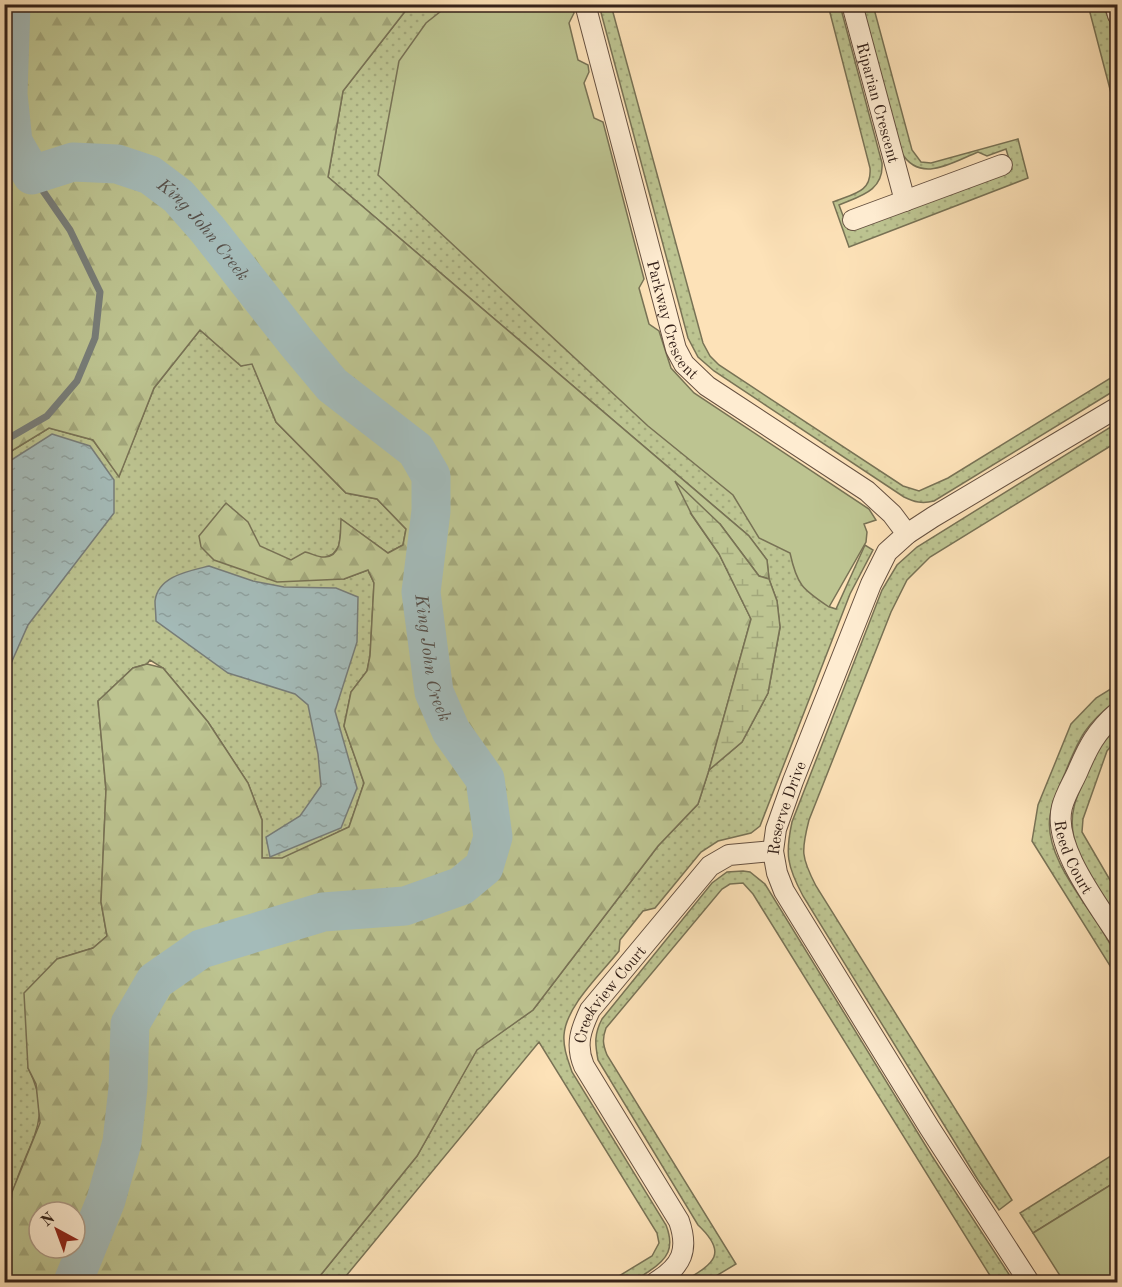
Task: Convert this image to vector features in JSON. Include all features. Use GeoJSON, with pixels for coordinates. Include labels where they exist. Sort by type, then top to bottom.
{"type":"FeatureCollection","features":[{"type":"Feature","properties":{"kind":"street","name":"Parkway Crescent"},"geometry":{"type":"LineString","coordinates":[[585,4],[676,349],[684,364],[707,386],[880,502],[907,534]]}},
{"type":"Feature","properties":{"kind":"street","name":"Riparian Crescent"},"geometry":{"type":"LineString","coordinates":[[852,4],[905,201]]}},
{"type":"Feature","properties":{"kind":"street"},"geometry":{"type":"LineString","coordinates":[[1115,4],[1118,15]]}},
{"type":"Feature","properties":{"kind":"street"},"geometry":{"type":"LineString","coordinates":[[853,220],[1002,165]]}},
{"type":"Feature","properties":{"kind":"street","name":"Reserve Drive"},"geometry":{"type":"LineString","coordinates":[[1029,1282],[929,1128],[784,891],[777,873],[773,851],[776,829],[785,803],[871,584],[888,552],[907,534],[1118,407]]}},
{"type":"Feature","properties":{"kind":"street","name":"Reed Court"},"geometry":{"type":"LineString","coordinates":[[1118,712],[1102,725],[1090,743],[1062,807],[1060,829],[1072,860],[1118,936]]}},
{"type":"Feature","properties":{"kind":"street","name":"Creekview Court"},"geometry":{"type":"LineString","coordinates":[[656,1282],[675,1267],[683,1254],[685,1238],[680,1221],[584,1066],[579,1049],[582,1027],[590,1010],[710,866],[729,855],[773,851]]}},
{"type":"Feature","properties":{"kind":"green space"},"geometry":{"type":"Polygon","coordinates":[[[450,4],[571,5],[574,13],[569,23],[578,60],[588,65],[589,72],[584,83],[594,118],[603,122],[644,279],[639,288],[649,324],[659,331],[671,368],[694,393],[869,509],[876,520],[864,524],[867,532],[866,542],[829,607],[802,585],[795,572],[790,553],[759,538],[733,495],[648,426],[378,175],[399,61],[426,23],[450,4]]]}},
{"type":"Feature","properties":{"kind":"green space"},"geometry":{"type":"Polygon","coordinates":[[[5,5],[410,5],[343,91],[328,177],[749,536],[767,560],[769,579],[759,576],[720,524],[691,514],[719,554],[751,619],[698,804],[658,846],[533,1010],[477,1050],[417,1156],[315,1282],[5,1282],[5,1237],[12,1192],[40,1123],[36,1084],[28,1068],[24,993],[57,959],[93,948],[107,936],[101,902],[106,790],[98,701],[133,668],[147,664],[163,668],[208,722],[248,783],[262,820],[262,858],[282,858],[349,827],[364,783],[344,726],[351,692],[367,671],[370,656],[374,583],[368,570],[344,579],[277,582],[214,560],[201,547],[199,536],[226,503],[248,522],[260,546],[291,560],[305,552],[323,557],[331,556],[338,548],[341,519],[388,553],[403,545],[406,529],[377,499],[346,493],[276,422],[252,364],[241,366],[200,330],[154,388],[119,477],[93,440],[49,428],[5,455],[5,5]]]}},
{"type":"Feature","properties":{"kind":"green space"},"geometry":{"type":"Polygon","coordinates":[[[410,5],[496,5],[441,42],[723,445],[830,607],[836,609],[865,545],[873,550],[850,594],[760,826],[751,833],[718,841],[701,852],[655,908],[643,911],[620,940],[619,951],[578,1002],[566,1024],[564,1045],[572,1072],[669,1233],[670,1247],[661,1262],[648,1272],[627,1282],[609,1282],[652,1256],[659,1243],[657,1233],[539,1042],[341,1282],[315,1282],[417,1156],[477,1049],[533,1010],[658,846],[698,804],[709,770],[742,742],[768,693],[780,628],[777,601],[769,579],[767,560],[748,535],[328,177],[343,91],[410,5]]]}},
{"type":"Feature","properties":{"kind":"green space"},"geometry":{"type":"Polygon","coordinates":[[[599,5],[611,5],[703,343],[710,356],[719,365],[903,486],[919,491],[948,478],[1117,374],[1117,389],[934,501],[922,502],[904,497],[714,371],[698,357],[688,338],[599,5]]]}},
{"type":"Feature","properties":{"kind":"green space"},"geometry":{"type":"Polygon","coordinates":[[[828,5],[840,5],[882,163],[882,172],[875,186],[862,195],[839,205],[848,229],[1012,169],[1006,149],[987,156],[978,152],[936,168],[917,167],[909,162],[901,152],[862,5],[873,5],[912,150],[921,162],[931,163],[1018,139],[1028,178],[849,247],[833,202],[864,188],[868,183],[870,168],[828,5]]]}},
{"type":"Feature","properties":{"kind":"green space"},"geometry":{"type":"Polygon","coordinates":[[[1088,5],[1103,5],[1110,22],[1111,43],[1117,66],[1117,116],[1088,5]]]}},
{"type":"Feature","properties":{"kind":"green space"},"geometry":{"type":"Polygon","coordinates":[[[200,330],[241,366],[252,363],[276,422],[346,493],[377,499],[406,529],[403,545],[388,553],[342,520],[339,546],[333,554],[324,558],[291,560],[199,536],[344,579],[368,570],[374,583],[370,656],[367,671],[351,692],[344,726],[364,783],[349,827],[282,859],[262,858],[262,820],[248,783],[208,722],[163,668],[150,660],[147,664],[133,668],[98,701],[106,790],[101,902],[107,936],[93,948],[57,959],[28,1068],[36,1087],[39,1118],[36,1132],[13,1192],[5,1237],[5,455],[49,428],[93,440],[119,476],[154,388],[200,330]]]}},
{"type":"Feature","properties":{"kind":"green space"},"geometry":{"type":"Polygon","coordinates":[[[1117,423],[1117,442],[930,557],[907,580],[891,612],[809,820],[805,839],[805,861],[816,886],[1012,1200],[999,1210],[978,1180],[803,896],[789,860],[790,833],[792,822],[882,590],[897,565],[917,547],[1117,423]]]}},
{"type":"Feature","properties":{"kind":"green space"},"geometry":{"type":"Polygon","coordinates":[[[675,481],[720,524],[759,576],[769,579],[777,601],[780,627],[768,693],[742,742],[709,770],[751,619],[719,554],[692,515],[675,481]]]}},
{"type":"Feature","properties":{"kind":"green space"},"geometry":{"type":"Polygon","coordinates":[[[1117,685],[1117,700],[1091,724],[1075,750],[1052,805],[1050,830],[1058,859],[1113,950],[1117,977],[1032,841],[1038,805],[1071,724],[1096,698],[1117,685]]]}},
{"type":"Feature","properties":{"kind":"green space"},"geometry":{"type":"Polygon","coordinates":[[[1117,726],[1117,739],[1107,751],[1083,819],[1082,832],[1117,892],[1117,917],[1084,865],[1074,837],[1072,822],[1076,799],[1091,762],[1102,743],[1117,726]]]}},
{"type":"Feature","properties":{"kind":"green space"},"geometry":{"type":"Polygon","coordinates":[[[727,872],[750,872],[765,884],[932,1156],[1014,1282],[994,1282],[753,894],[743,883],[730,884],[722,889],[606,1028],[604,1035],[607,1055],[736,1264],[706,1282],[683,1282],[709,1264],[715,1251],[713,1244],[698,1225],[598,1060],[596,1034],[602,1019],[712,883],[727,872]]]}},
{"type":"Feature","properties":{"kind":"green space"},"geometry":{"type":"Polygon","coordinates":[[[1117,1152],[1117,1181],[1033,1233],[1020,1213],[1117,1152]]]}},
{"type":"Feature","properties":{"kind":"green space"},"geometry":{"type":"Polygon","coordinates":[[[1117,1181],[1117,1282],[1064,1282],[1033,1233],[1117,1181]]]}},
{"type":"Feature","properties":{"kind":"water"},"geometry":{"type":"Polygon","coordinates":[[[52,434],[90,446],[114,480],[114,513],[28,625],[5,677],[5,464],[52,434]]]}},
{"type":"Feature","properties":{"kind":"water"},"geometry":{"type":"Polygon","coordinates":[[[209,566],[253,581],[284,587],[336,588],[358,597],[357,642],[335,711],[357,788],[341,828],[270,857],[266,837],[300,816],[321,786],[318,754],[308,705],[295,694],[228,673],[156,621],[155,601],[162,586],[176,576],[209,566]]]}},
{"type":"Feature","properties":{"kind":"waterway","name":"King John Creek"},"geometry":{"type":"LineString","coordinates":[[11,4],[8,94],[13,142],[32,175],[73,162],[117,164],[150,175],[178,196],[207,229],[332,385],[416,450],[431,476],[431,511],[421,592],[434,692],[451,731],[485,779],[493,837],[484,867],[461,886],[405,906],[323,912],[201,949],[155,981],[130,1024],[128,1088],[122,1142],[106,1200],[73,1282]]}},
{"type":"Feature","properties":{"kind":"waterway"},"geometry":{"type":"LineString","coordinates":[[4,441],[47,416],[77,381],[95,338],[100,292],[70,230],[32,175]]}}]}
